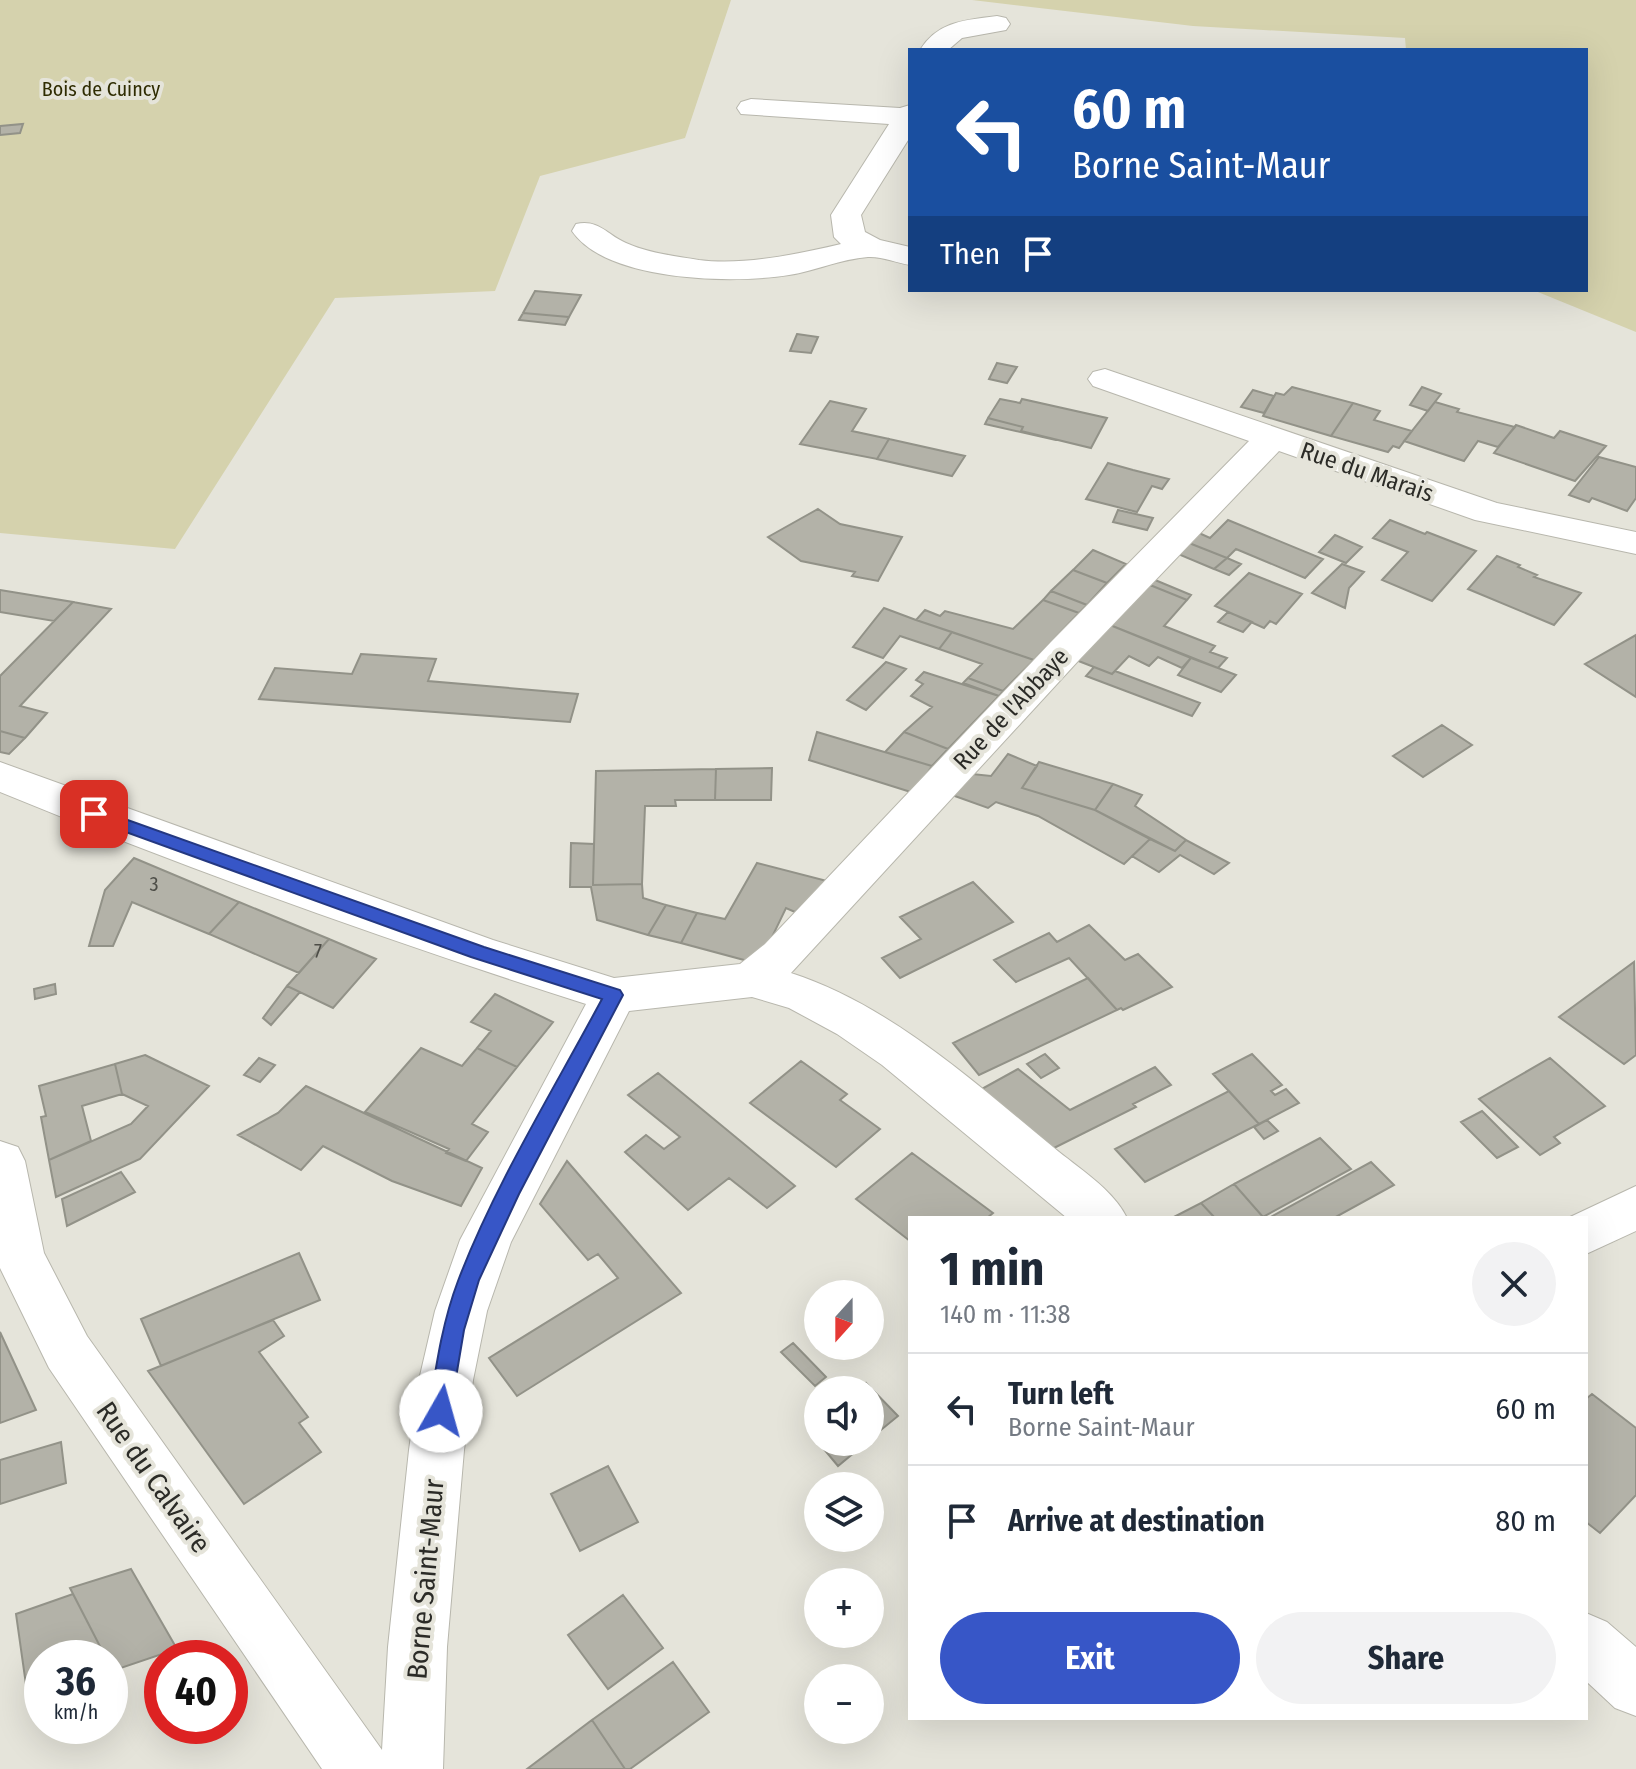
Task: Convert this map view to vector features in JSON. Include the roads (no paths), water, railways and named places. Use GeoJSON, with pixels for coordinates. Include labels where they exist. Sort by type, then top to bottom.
{"type":"FeatureCollection","features":[{"type":"Feature","properties":{"kind":"street"},"geometry":{"type":"LineString","coordinates":[[935,48],[952,31],[997,24]]}},
{"type":"Feature","properties":{"kind":"street"},"geometry":{"type":"LineString","coordinates":[[751,108],[908,116]]}},
{"type":"Feature","properties":{"kind":"street"},"geometry":{"type":"LineString","coordinates":[[908,119],[846,215],[850,237],[870,247],[908,256]]}},
{"type":"Feature","properties":{"kind":"street"},"geometry":{"type":"LineString","coordinates":[[587,231],[613,249],[646,260],[703,270],[788,266],[870,247]]}},
{"type":"Feature","properties":{"kind":"street","name":"Rue du Marais"},"geometry":{"type":"LineString","coordinates":[[1105,379],[1271,439],[1504,517],[1636,543]]}},
{"type":"Feature","properties":{"kind":"street","name":"Rue de l'Abbaye"},"geometry":{"type":"LineString","coordinates":[[752,980],[781,956],[1065,651],[1271,439]]}},
{"type":"Feature","properties":{"kind":"street"},"geometry":{"type":"LineString","coordinates":[[0,776],[477,952],[614,995],[752,980],[774,984],[813,999],[859,1024],[996,1127],[1100,1216]]}},
{"type":"Feature","properties":{"kind":"street"},"geometry":{"type":"LineString","coordinates":[[0,802],[31,800],[69,804]]}},
{"type":"Feature","properties":{"kind":"street","name":"Borne Saint-Maur"},"geometry":{"type":"LineString","coordinates":[[412,1769],[420,1619],[444,1382],[453,1330],[468,1280],[486,1240],[614,995]]}},
{"type":"Feature","properties":{"kind":"street","name":"Rue du Calvaire"},"geometry":{"type":"LineString","coordinates":[[0,1161],[19,1254],[68,1352],[359,1769]]}},
{"type":"Feature","properties":{"kind":"street"},"geometry":{"type":"LineString","coordinates":[[1588,1232],[1636,1207]]}},
{"type":"Feature","properties":{"kind":"street"},"geometry":{"type":"LineString","coordinates":[[1588,1644],[1636,1687]]}},
{"type":"Feature","properties":{"kind":"park label","name":"Bois de Cuincy"},"geometry":{"type":"Point","coordinates":[101,89]}}]}
